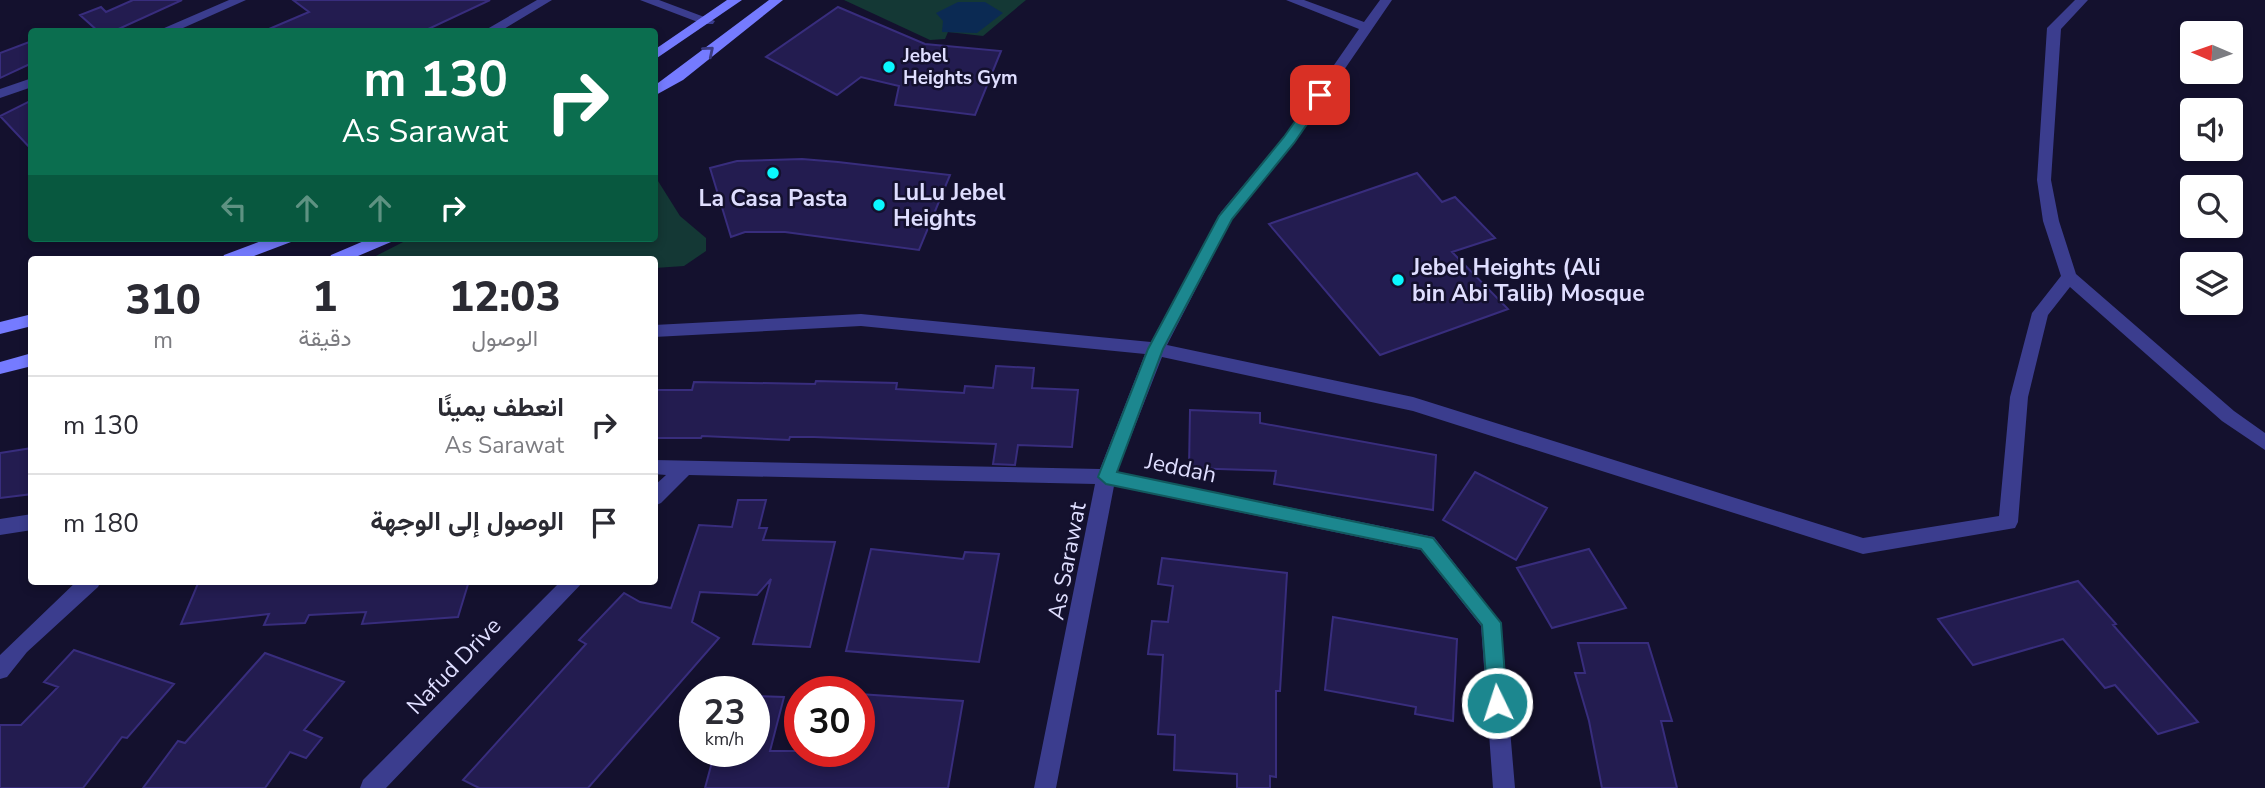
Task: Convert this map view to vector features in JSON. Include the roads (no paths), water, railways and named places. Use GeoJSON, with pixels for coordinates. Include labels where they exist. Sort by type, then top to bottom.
{"type":"FeatureCollection","features":[{"type":"Feature","properties":{"kind":"main road"},"geometry":{"type":"LineString","coordinates":[[658,53],[736,0]]}},
{"type":"Feature","properties":{"kind":"main road"},"geometry":{"type":"LineString","coordinates":[[658,90],[678,78],[777,0]]}},
{"type":"Feature","properties":{"kind":"main road"},"geometry":{"type":"LineString","coordinates":[[238,256],[275,242]]}},
{"type":"Feature","properties":{"kind":"main road"},"geometry":{"type":"LineString","coordinates":[[344,256],[375,242]]}},
{"type":"Feature","properties":{"kind":"main road"},"geometry":{"type":"LineString","coordinates":[[0,328],[28,321]]}},
{"type":"Feature","properties":{"kind":"main road"},"geometry":{"type":"LineString","coordinates":[[0,368],[28,360]]}},
{"type":"Feature","properties":{"kind":"street"},"geometry":{"type":"LineString","coordinates":[[171,28],[240,0]]}},
{"type":"Feature","properties":{"kind":"street"},"geometry":{"type":"LineString","coordinates":[[495,28],[546,0]]}},
{"type":"Feature","properties":{"kind":"street"},"geometry":{"type":"LineString","coordinates":[[646,0],[708,21]]}},
{"type":"Feature","properties":{"kind":"street"},"geometry":{"type":"LineString","coordinates":[[1292,0],[1367,27]]}},
{"type":"Feature","properties":{"kind":"street","name":"As Sarawat"},"geometry":{"type":"LineString","coordinates":[[1045,788],[1106,477],[1156,349],[1226,216],[1289,140],[1386,0]]}},
{"type":"Feature","properties":{"kind":"street"},"geometry":{"type":"LineString","coordinates":[[2082,0],[2054,28],[2044,180],[2050,221],[2069,277],[2228,416],[2265,443]]}},
{"type":"Feature","properties":{"kind":"street"},"geometry":{"type":"LineString","coordinates":[[0,94],[28,84]]}},
{"type":"Feature","properties":{"kind":"street"},"geometry":{"type":"LineString","coordinates":[[658,331],[861,320],[1156,349],[1413,404],[1863,546],[2008,522],[2022,385],[2040,313],[2069,277]]}},
{"type":"Feature","properties":{"kind":"street","name":"Jeddah"},"geometry":{"type":"LineString","coordinates":[[658,467],[1106,477],[1427,543],[1491,623],[1504,788]]}},
{"type":"Feature","properties":{"kind":"street"},"geometry":{"type":"LineString","coordinates":[[658,494],[684,468]]}},
{"type":"Feature","properties":{"kind":"street"},"geometry":{"type":"LineString","coordinates":[[0,527],[28,523]]}},
{"type":"Feature","properties":{"kind":"street"},"geometry":{"type":"LineString","coordinates":[[0,670],[20,646],[87,585]]}},
{"type":"Feature","properties":{"kind":"street","name":"Nafud Drive"},"geometry":{"type":"LineString","coordinates":[[371,788],[570,585]]}},
{"type":"Feature","properties":{"kind":"water"},"geometry":{"type":"Polygon","coordinates":[[[958,2],[985,2],[1003,13],[977,33],[942,32],[943,21],[936,13],[958,2]]]}},
{"type":"Feature","properties":{"kind":"place","name":"Jebel Heights Gym"},"geometry":{"type":"Point","coordinates":[889,67]}},
{"type":"Feature","properties":{"kind":"place","name":"La Casa Pasta"},"geometry":{"type":"Point","coordinates":[773,173]}},
{"type":"Feature","properties":{"kind":"place","name":"LuLu Jebel Heights"},"geometry":{"type":"Point","coordinates":[879,205]}},
{"type":"Feature","properties":{"kind":"place","name":"Jebel Heights (Ali bin Abi Talib) Mosque"},"geometry":{"type":"Point","coordinates":[1398,280]}}]}
